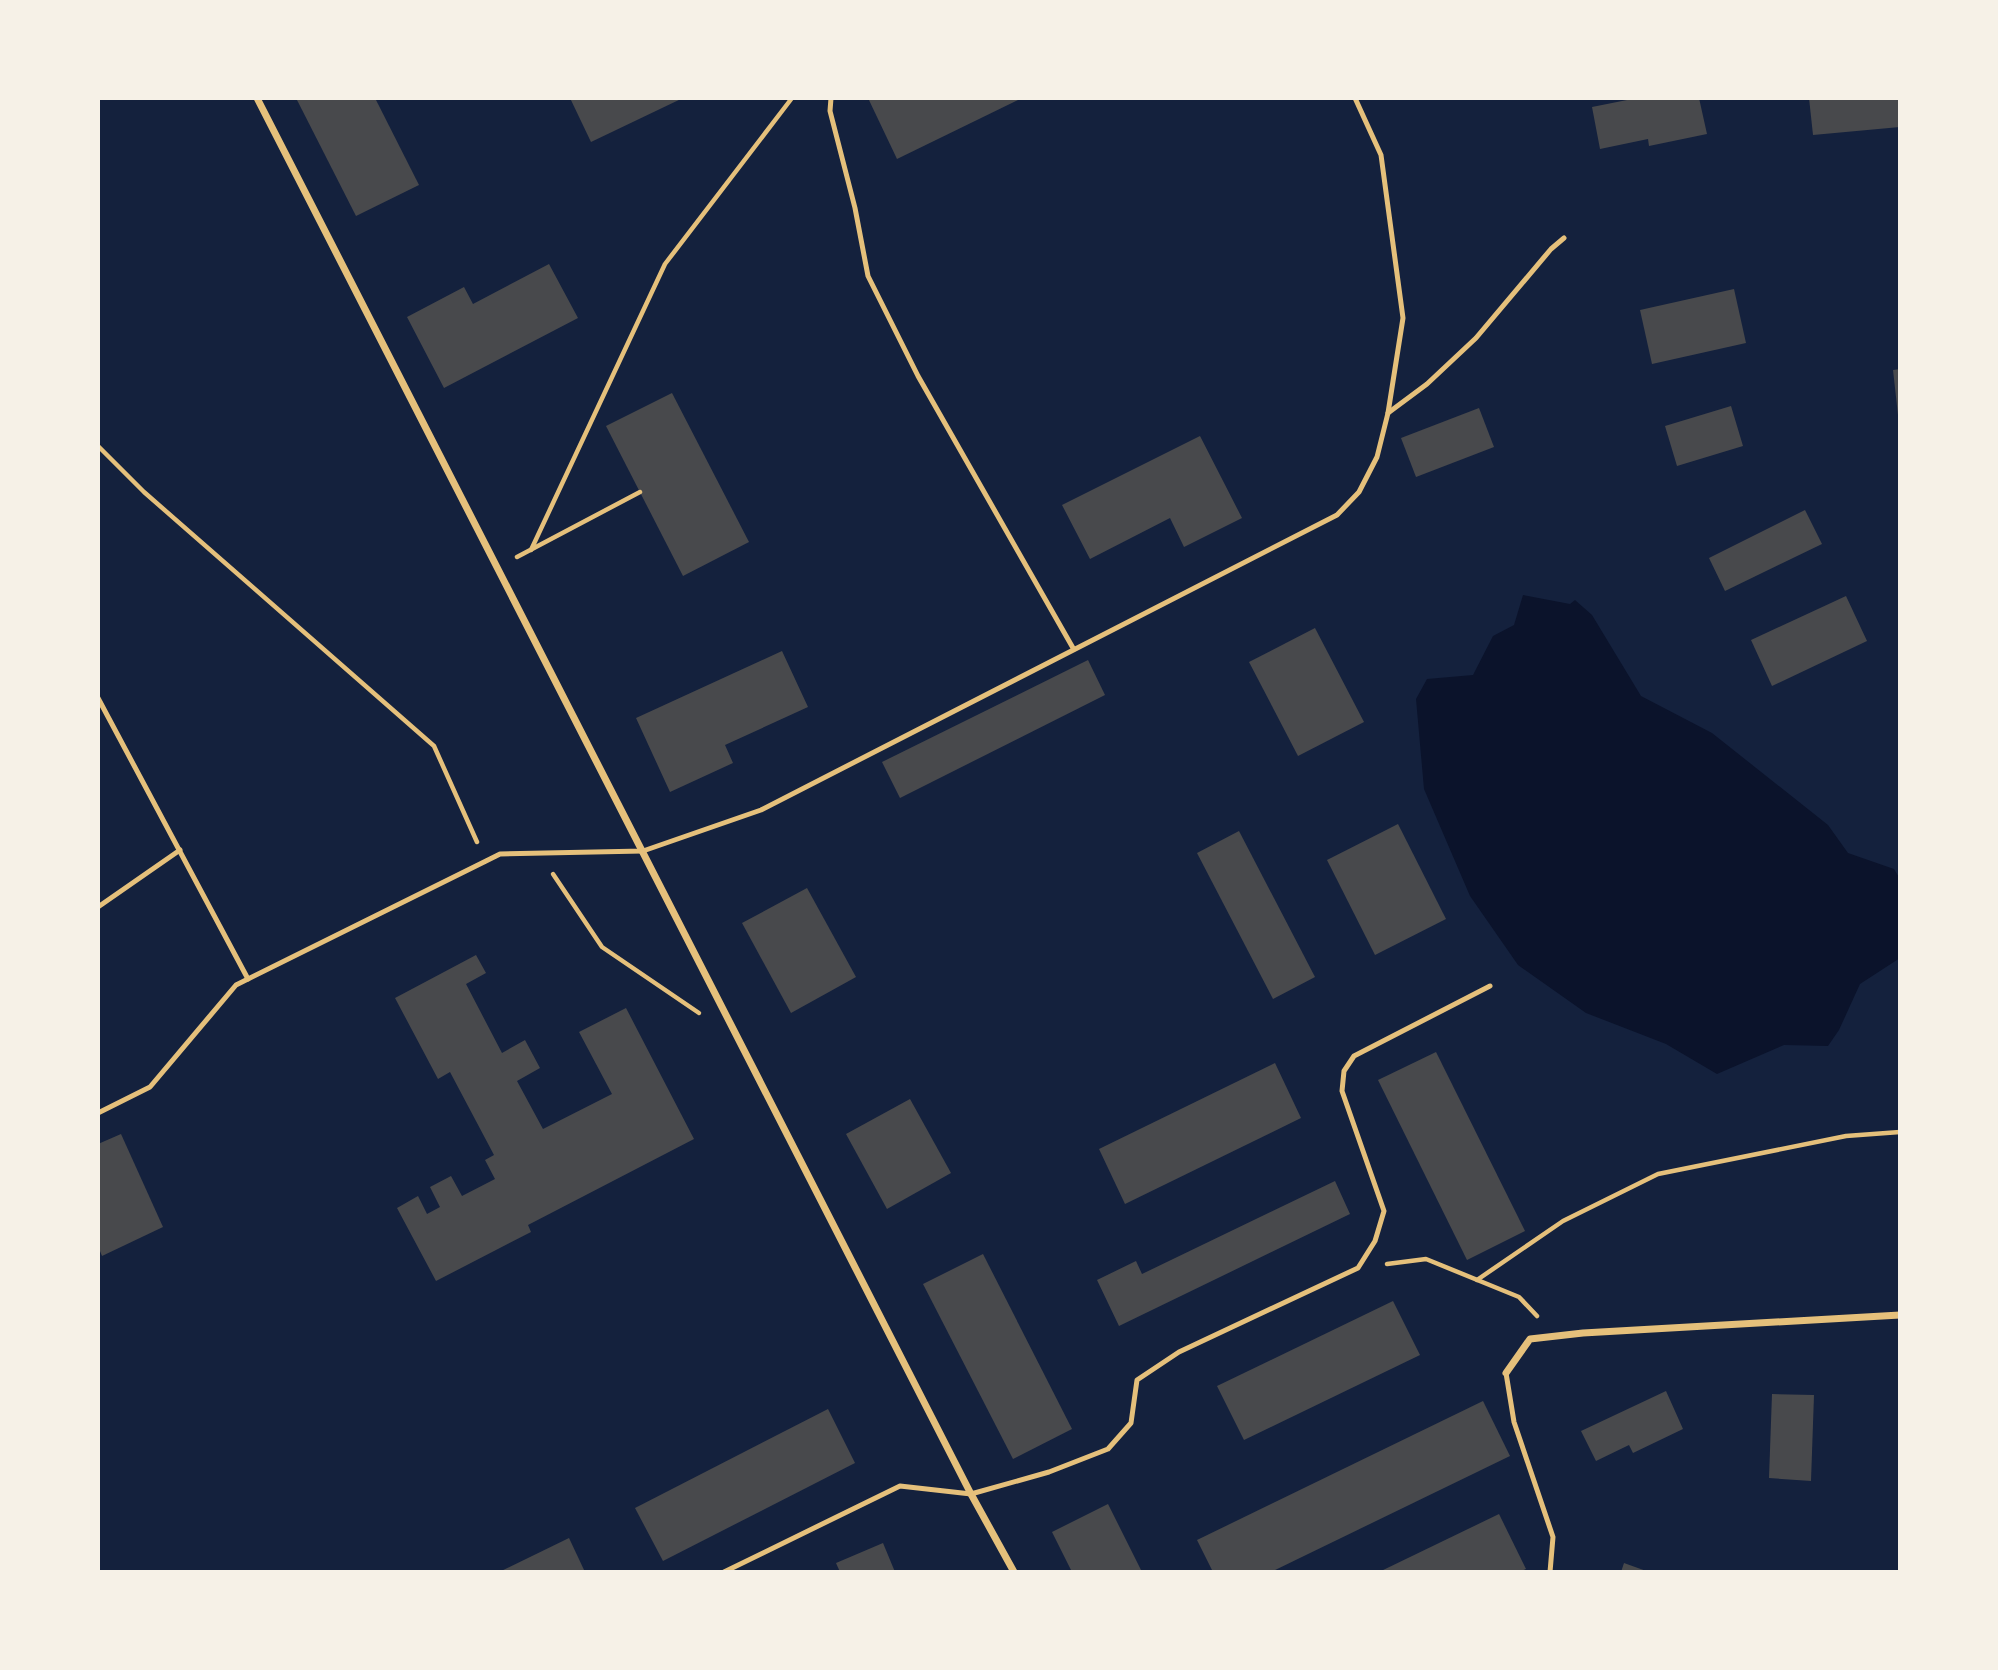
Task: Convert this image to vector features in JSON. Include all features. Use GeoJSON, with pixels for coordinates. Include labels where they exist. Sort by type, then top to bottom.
{"type":"FeatureCollection","features":[{"type":"Feature","properties":{"kind":"street"},"geometry":{"type":"LineString","coordinates":[[257,98],[971,1494],[1014,1572]]}},
{"type":"Feature","properties":{"kind":"street"},"geometry":{"type":"LineString","coordinates":[[1506,1373],[1530,1339],[1900,1315]]}},
{"type":"Feature","properties":{"kind":"lane"},"geometry":{"type":"LineString","coordinates":[[831,98],[830,111],[855,208],[868,276],[918,376],[1073,648]]}},
{"type":"Feature","properties":{"kind":"lane"},"geometry":{"type":"LineString","coordinates":[[98,1113],[150,1087],[236,985],[500,854],[643,851],[761,810],[1337,515],[1360,492],[1377,457],[1388,413],[1402,318],[1381,155],[1355,98]]}},
{"type":"Feature","properties":{"kind":"lane"},"geometry":{"type":"LineString","coordinates":[[1388,413],[1458,357],[1564,238]]}},
{"type":"Feature","properties":{"kind":"lane"},"geometry":{"type":"LineString","coordinates":[[98,698],[248,979]]}},
{"type":"Feature","properties":{"kind":"lane"},"geometry":{"type":"LineString","coordinates":[[98,907],[180,850]]}},
{"type":"Feature","properties":{"kind":"lane"},"geometry":{"type":"LineString","coordinates":[[723,1572],[900,1486],[971,1494],[1049,1472],[1108,1449],[1131,1423],[1137,1380],[1179,1352],[1358,1268],[1375,1241],[1384,1212],[1342,1091],[1344,1071],[1354,1056],[1490,986]]}},
{"type":"Feature","properties":{"kind":"lane"},"geometry":{"type":"LineString","coordinates":[[1506,1373],[1514,1422],[1553,1537],[1550,1572]]}},
{"type":"Feature","properties":{"kind":"path"},"geometry":{"type":"LineString","coordinates":[[531,550],[665,264],[792,98]]}},
{"type":"Feature","properties":{"kind":"path"},"geometry":{"type":"LineString","coordinates":[[98,446],[144,492],[434,746],[486,861]]}},
{"type":"Feature","properties":{"kind":"path"},"geometry":{"type":"LineString","coordinates":[[496,568],[640,492]]}},
{"type":"Feature","properties":{"kind":"path"},"geometry":{"type":"LineString","coordinates":[[539,853],[601,947],[740,1042]]}},
{"type":"Feature","properties":{"kind":"path"},"geometry":{"type":"LineString","coordinates":[[1476,1280],[1563,1221],[1658,1174],[1846,1136],[1900,1132]]}},
{"type":"Feature","properties":{"kind":"path"},"geometry":{"type":"LineString","coordinates":[[1358,1268],[1426,1259],[1519,1297],[1557,1336]]}},
{"type":"Feature","properties":{"kind":"water"},"geometry":{"type":"Polygon","coordinates":[[[1523,595],[1570,604],[1575,600],[1592,615],[1641,696],[1712,733],[1828,825],[1848,853],[1894,869],[1900,879],[1900,958],[1860,984],[1839,1030],[1828,1046],[1784,1045],[1717,1074],[1666,1044],[1586,1013],[1518,965],[1470,896],[1424,789],[1416,699],[1427,679],[1473,675],[1493,636],[1514,625],[1523,595]]]}},
{"type":"Feature","properties":{"kind":"building"},"geometry":{"type":"Polygon","coordinates":[[[296,98],[375,98],[419,185],[356,216],[296,98]]]}},
{"type":"Feature","properties":{"kind":"building"},"geometry":{"type":"Polygon","coordinates":[[[570,98],[683,98],[591,142],[570,98]]]}},
{"type":"Feature","properties":{"kind":"building"},"geometry":{"type":"Polygon","coordinates":[[[868,98],[1022,98],[897,159],[868,98]]]}},
{"type":"Feature","properties":{"kind":"building"},"geometry":{"type":"Polygon","coordinates":[[[1637,98],[1699,98],[1707,134],[1649,146],[1648,139],[1600,149],[1592,107],[1637,98]]]}},
{"type":"Feature","properties":{"kind":"building"},"geometry":{"type":"Polygon","coordinates":[[[1809,98],[1900,98],[1900,127],[1813,135],[1809,98]]]}},
{"type":"Feature","properties":{"kind":"building"},"geometry":{"type":"Polygon","coordinates":[[[549,264],[578,318],[444,388],[407,317],[464,287],[473,304],[549,264]]]}},
{"type":"Feature","properties":{"kind":"building"},"geometry":{"type":"Polygon","coordinates":[[[1734,289],[1746,343],[1652,364],[1640,310],[1734,289]]]}},
{"type":"Feature","properties":{"kind":"building"},"geometry":{"type":"Polygon","coordinates":[[[1900,369],[1900,414],[1898,415],[1893,370],[1900,369]]]}},
{"type":"Feature","properties":{"kind":"building"},"geometry":{"type":"Polygon","coordinates":[[[672,393],[749,542],[683,576],[606,426],[672,393]]]}},
{"type":"Feature","properties":{"kind":"building"},"geometry":{"type":"Polygon","coordinates":[[[1731,406],[1743,446],[1677,466],[1665,426],[1731,406]]]}},
{"type":"Feature","properties":{"kind":"building"},"geometry":{"type":"Polygon","coordinates":[[[1479,408],[1494,447],[1416,477],[1401,438],[1479,408]]]}},
{"type":"Feature","properties":{"kind":"building"},"geometry":{"type":"Polygon","coordinates":[[[1200,436],[1242,518],[1184,547],[1170,518],[1090,559],[1062,505],[1200,436]]]}},
{"type":"Feature","properties":{"kind":"building"},"geometry":{"type":"Polygon","coordinates":[[[1805,510],[1822,544],[1725,591],[1709,558],[1805,510]]]}},
{"type":"Feature","properties":{"kind":"building"},"geometry":{"type":"Polygon","coordinates":[[[1846,596],[1867,641],[1772,686],[1751,640],[1846,596]]]}},
{"type":"Feature","properties":{"kind":"building"},"geometry":{"type":"Polygon","coordinates":[[[1315,628],[1364,722],[1298,756],[1249,662],[1315,628]]]}},
{"type":"Feature","properties":{"kind":"building"},"geometry":{"type":"Polygon","coordinates":[[[782,651],[808,707],[725,745],[733,763],[670,792],[636,718],[782,651]]]}},
{"type":"Feature","properties":{"kind":"building"},"geometry":{"type":"Polygon","coordinates":[[[1088,660],[1105,695],[900,798],[882,762],[1088,660]]]}},
{"type":"Feature","properties":{"kind":"building"},"geometry":{"type":"Polygon","coordinates":[[[1398,824],[1446,919],[1375,955],[1327,860],[1398,824]]]}},
{"type":"Feature","properties":{"kind":"building"},"geometry":{"type":"Polygon","coordinates":[[[1239,831],[1315,977],[1273,999],[1197,853],[1239,831]]]}},
{"type":"Feature","properties":{"kind":"building"},"geometry":{"type":"Polygon","coordinates":[[[807,888],[856,977],[791,1013],[742,923],[807,888]]]}},
{"type":"Feature","properties":{"kind":"building"},"geometry":{"type":"Polygon","coordinates":[[[476,955],[486,973],[466,984],[502,1053],[525,1040],[540,1068],[517,1081],[543,1129],[612,1094],[579,1032],[626,1008],[694,1139],[528,1225],[531,1232],[436,1281],[397,1208],[418,1196],[427,1214],[440,1207],[430,1187],[451,1176],[462,1196],[495,1179],[485,1160],[494,1155],[450,1072],[438,1079],[395,998],[476,955]]]}},
{"type":"Feature","properties":{"kind":"building"},"geometry":{"type":"Polygon","coordinates":[[[1436,1052],[1525,1231],[1467,1260],[1378,1080],[1436,1052]]]}},
{"type":"Feature","properties":{"kind":"building"},"geometry":{"type":"Polygon","coordinates":[[[1275,1063],[1301,1118],[1125,1204],[1099,1149],[1275,1063]]]}},
{"type":"Feature","properties":{"kind":"building"},"geometry":{"type":"Polygon","coordinates":[[[910,1099],[951,1173],[887,1209],[846,1134],[910,1099]]]}},
{"type":"Feature","properties":{"kind":"building"},"geometry":{"type":"Polygon","coordinates":[[[121,1134],[163,1227],[102,1256],[98,1246],[98,1144],[121,1134]]]}},
{"type":"Feature","properties":{"kind":"building"},"geometry":{"type":"Polygon","coordinates":[[[1335,1181],[1350,1214],[1119,1326],[1097,1280],[1136,1261],[1142,1274],[1335,1181]]]}},
{"type":"Feature","properties":{"kind":"building"},"geometry":{"type":"Polygon","coordinates":[[[983,1254],[1072,1429],[1013,1459],[923,1284],[983,1254]]]}},
{"type":"Feature","properties":{"kind":"building"},"geometry":{"type":"Polygon","coordinates":[[[1393,1301],[1420,1355],[1244,1440],[1217,1386],[1393,1301]]]}},
{"type":"Feature","properties":{"kind":"building"},"geometry":{"type":"Polygon","coordinates":[[[1666,1391],[1683,1429],[1633,1453],[1629,1445],[1596,1461],[1581,1431],[1666,1391]]]}},
{"type":"Feature","properties":{"kind":"building"},"geometry":{"type":"Polygon","coordinates":[[[1772,1394],[1814,1395],[1811,1481],[1769,1478],[1772,1394]]]}},
{"type":"Feature","properties":{"kind":"building"},"geometry":{"type":"Polygon","coordinates":[[[1483,1401],[1510,1456],[1271,1572],[1213,1572],[1197,1540],[1483,1401]]]}},
{"type":"Feature","properties":{"kind":"building"},"geometry":{"type":"Polygon","coordinates":[[[828,1409],[855,1463],[663,1561],[635,1508],[828,1409]]]}},
{"type":"Feature","properties":{"kind":"building"},"geometry":{"type":"Polygon","coordinates":[[[1108,1504],[1142,1572],[1072,1572],[1052,1532],[1108,1504]]]}},
{"type":"Feature","properties":{"kind":"building"},"geometry":{"type":"Polygon","coordinates":[[[1499,1514],[1526,1569],[1519,1572],[1379,1572],[1499,1514]]]}},
{"type":"Feature","properties":{"kind":"building"},"geometry":{"type":"Polygon","coordinates":[[[569,1538],[585,1572],[499,1572],[569,1538]]]}},
{"type":"Feature","properties":{"kind":"building"},"geometry":{"type":"Polygon","coordinates":[[[883,1543],[895,1572],[840,1572],[836,1563],[883,1543]]]}},
{"type":"Feature","properties":{"kind":"building"},"geometry":{"type":"Polygon","coordinates":[[[1624,1563],[1649,1572],[1621,1572],[1624,1563]]]}}]}
